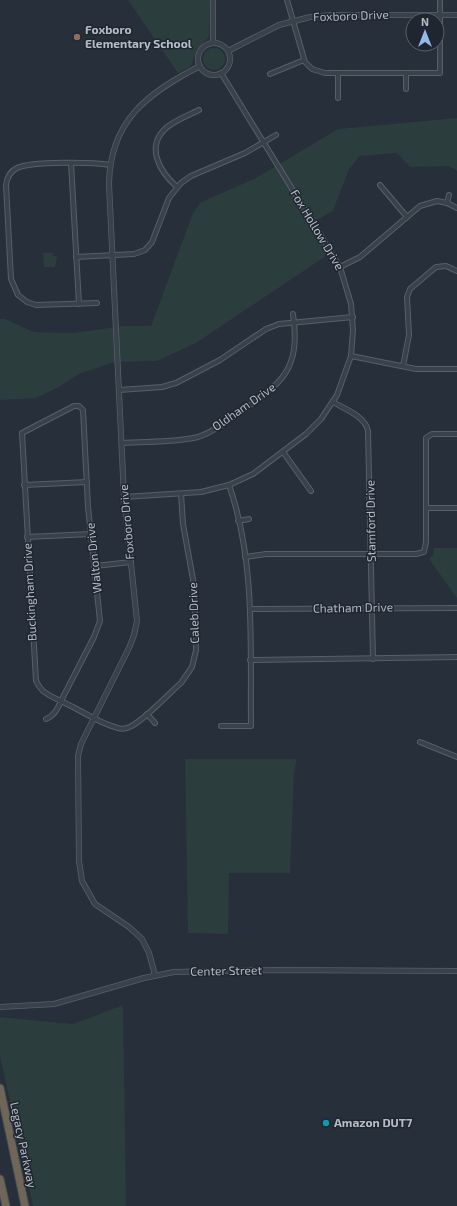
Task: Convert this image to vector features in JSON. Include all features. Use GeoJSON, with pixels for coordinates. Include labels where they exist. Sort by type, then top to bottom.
{"type":"FeatureCollection","features":[{"type":"Feature","properties":{"kind":"highway","name":"Legacy Parkway"},"geometry":{"type":"LineString","coordinates":[[0,1088],[25,1206]]}},
{"type":"Feature","properties":{"kind":"highway"},"geometry":{"type":"LineString","coordinates":[[0,1179],[6,1206]]}},
{"type":"Feature","properties":{"kind":"street"},"geometry":{"type":"LineString","coordinates":[[213,0],[213,43]]}},
{"type":"Feature","properties":{"kind":"street"},"geometry":{"type":"LineString","coordinates":[[287,0],[304,60],[309,67],[315,71],[338,73],[440,73],[440,52]]}},
{"type":"Feature","properties":{"kind":"street"},"geometry":{"type":"LineString","coordinates":[[440,0],[440,12]]}},
{"type":"Feature","properties":{"kind":"street","name":"Foxboro Drive"},"geometry":{"type":"LineString","coordinates":[[228,51],[266,31],[293,21],[333,15],[405,15]]}},
{"type":"Feature","properties":{"kind":"street","name":"Foxboro Drive"},"geometry":{"type":"LineString","coordinates":[[445,15],[457,15]]}},
{"type":"Feature","properties":{"kind":"street"},"geometry":{"type":"LineString","coordinates":[[208,44],[220,44],[228,51],[229,63],[221,73],[215,75],[208,74],[200,66],[198,58],[201,50],[208,44]]}},
{"type":"Feature","properties":{"kind":"street"},"geometry":{"type":"LineString","coordinates":[[270,74],[304,60]]}},
{"type":"Feature","properties":{"kind":"street","name":"Foxboro Drive"},"geometry":{"type":"LineString","coordinates":[[155,975],[149,953],[142,939],[130,927],[95,904],[87,892],[80,875],[78,756],[81,744],[129,648],[135,631],[136,611],[124,497],[109,184],[110,165],[119,135],[138,106],[158,89],[200,66]]}},
{"type":"Feature","properties":{"kind":"street","name":"Fox Hollow Drive"},"geometry":{"type":"LineString","coordinates":[[124,497],[210,491],[229,486],[253,474],[314,427],[333,402],[344,378],[351,356],[353,317],[349,292],[340,267],[221,73]]}},
{"type":"Feature","properties":{"kind":"street"},"geometry":{"type":"LineString","coordinates":[[338,73],[338,98]]}},
{"type":"Feature","properties":{"kind":"street"},"geometry":{"type":"LineString","coordinates":[[406,73],[406,88]]}},
{"type":"Feature","properties":{"kind":"street"},"geometry":{"type":"LineString","coordinates":[[177,187],[158,165],[156,156],[157,143],[161,135],[169,126],[199,110]]}},
{"type":"Feature","properties":{"kind":"street"},"geometry":{"type":"LineString","coordinates":[[76,257],[137,254],[149,246],[169,198],[177,187],[191,176],[241,155],[276,135]]}},
{"type":"Feature","properties":{"kind":"street"},"geometry":{"type":"LineString","coordinates":[[97,302],[36,305],[23,300],[15,292],[10,276],[6,188],[9,175],[19,167],[87,162],[110,165]]}},
{"type":"Feature","properties":{"kind":"street"},"geometry":{"type":"LineString","coordinates":[[71,163],[79,304]]}},
{"type":"Feature","properties":{"kind":"street"},"geometry":{"type":"LineString","coordinates":[[380,185],[407,216]]}},
{"type":"Feature","properties":{"kind":"street"},"geometry":{"type":"LineString","coordinates":[[447,202],[449,195]]}},
{"type":"Feature","properties":{"kind":"street"},"geometry":{"type":"LineString","coordinates":[[340,267],[360,257],[407,216],[424,204],[432,201],[447,202],[457,208]]}},
{"type":"Feature","properties":{"kind":"street"},"geometry":{"type":"LineString","coordinates":[[403,366],[409,335],[407,300],[409,291],[414,284],[431,270],[443,265],[449,266],[457,271]]}},
{"type":"Feature","properties":{"kind":"street","name":"Oldham Drive"},"geometry":{"type":"LineString","coordinates":[[122,443],[182,440],[202,435],[219,426],[269,392],[284,375],[292,358],[295,340],[293,314]]}},
{"type":"Feature","properties":{"kind":"street"},"geometry":{"type":"LineString","coordinates":[[119,390],[157,388],[172,385],[220,360],[270,327],[294,321],[353,317]]}},
{"type":"Feature","properties":{"kind":"street"},"geometry":{"type":"LineString","coordinates":[[351,356],[423,369],[457,369]]}},
{"type":"Feature","properties":{"kind":"street","name":"Stamford Drive"},"geometry":{"type":"LineString","coordinates":[[333,402],[362,420],[368,428],[372,554],[373,659]]}},
{"type":"Feature","properties":{"kind":"street","name":"Buckingham Drive"},"geometry":{"type":"LineString","coordinates":[[80,407],[74,406],[22,433],[24,485],[35,678],[42,690],[94,718]]}},
{"type":"Feature","properties":{"kind":"street","name":"Walton Drive"},"geometry":{"type":"LineString","coordinates":[[46,719],[55,712],[99,625],[100,615],[87,482],[84,413],[80,407]]}},
{"type":"Feature","properties":{"kind":"street"},"geometry":{"type":"LineString","coordinates":[[245,557],[266,554],[416,554],[424,552],[426,542],[425,444],[427,436],[435,434],[457,434]]}},
{"type":"Feature","properties":{"kind":"street"},"geometry":{"type":"LineString","coordinates":[[283,452],[311,491]]}},
{"type":"Feature","properties":{"kind":"street"},"geometry":{"type":"LineString","coordinates":[[24,485],[87,482]]}},
{"type":"Feature","properties":{"kind":"street"},"geometry":{"type":"LineString","coordinates":[[220,726],[251,726],[249,580],[235,502],[229,486]]}},
{"type":"Feature","properties":{"kind":"street","name":"Caleb Drive"},"geometry":{"type":"LineString","coordinates":[[94,718],[112,726],[122,728],[132,725],[147,714],[184,679],[192,667],[195,654],[194,585],[184,529],[181,494]]}},
{"type":"Feature","properties":{"kind":"street"},"geometry":{"type":"LineString","coordinates":[[426,508],[457,508]]}},
{"type":"Feature","properties":{"kind":"street"},"geometry":{"type":"LineString","coordinates":[[238,521],[249,519]]}},
{"type":"Feature","properties":{"kind":"street"},"geometry":{"type":"LineString","coordinates":[[27,537],[91,534]]}},
{"type":"Feature","properties":{"kind":"street"},"geometry":{"type":"LineString","coordinates":[[95,566],[131,562]]}},
{"type":"Feature","properties":{"kind":"street","name":"Chatham Drive"},"geometry":{"type":"LineString","coordinates":[[250,609],[457,608]]}},
{"type":"Feature","properties":{"kind":"street"},"geometry":{"type":"LineString","coordinates":[[250,660],[457,657]]}},
{"type":"Feature","properties":{"kind":"street"},"geometry":{"type":"LineString","coordinates":[[147,714],[154,723]]}},
{"type":"Feature","properties":{"kind":"street"},"geometry":{"type":"LineString","coordinates":[[420,742],[457,758]]}},
{"type":"Feature","properties":{"kind":"street","name":"Center Street"},"geometry":{"type":"LineString","coordinates":[[3,1007],[54,1004],[155,975],[183,972],[264,970],[457,970]]}},
{"type":"Feature","properties":{"kind":"shaded area"},"geometry":{"type":"Polygon","coordinates":[[[128,0],[210,0],[209,37],[197,49],[191,66],[178,73],[128,0]]]}},
{"type":"Feature","properties":{"kind":"shaded area"},"geometry":{"type":"Polygon","coordinates":[[[214,48],[222,51],[225,59],[222,67],[214,70],[206,67],[203,59],[206,51],[214,48]]]}},
{"type":"Feature","properties":{"kind":"shaded area"},"geometry":{"type":"Polygon","coordinates":[[[457,118],[457,171],[449,166],[410,167],[397,153],[360,156],[349,169],[333,211],[310,224],[329,254],[196,343],[157,361],[114,362],[79,374],[59,387],[36,398],[0,400],[0,319],[5,319],[34,332],[73,333],[123,326],[151,326],[193,213],[201,202],[254,179],[338,129],[457,118]]]}},
{"type":"Feature","properties":{"kind":"shaded area"},"geometry":{"type":"Polygon","coordinates":[[[43,253],[53,253],[53,256],[57,256],[55,267],[44,267],[43,253]]]}},
{"type":"Feature","properties":{"kind":"shaded area"},"geometry":{"type":"Polygon","coordinates":[[[434,548],[457,548],[457,598],[429,559],[433,555],[434,548]]]}},
{"type":"Feature","properties":{"kind":"shaded area"},"geometry":{"type":"Polygon","coordinates":[[[185,759],[297,759],[294,771],[290,873],[229,873],[228,934],[188,933],[185,759]]]}},
{"type":"Feature","properties":{"kind":"shaded area"},"geometry":{"type":"Polygon","coordinates":[[[123,1005],[126,1206],[33,1206],[0,1056],[0,1017],[73,1024],[123,1005]]]}},
{"type":"Feature","properties":{"kind":"place","name":"Foxboro Elementary School"},"geometry":{"type":"Point","coordinates":[77,37]}},
{"type":"Feature","properties":{"kind":"place","name":"Amazon DUT7"},"geometry":{"type":"Point","coordinates":[326,1123]}}]}
